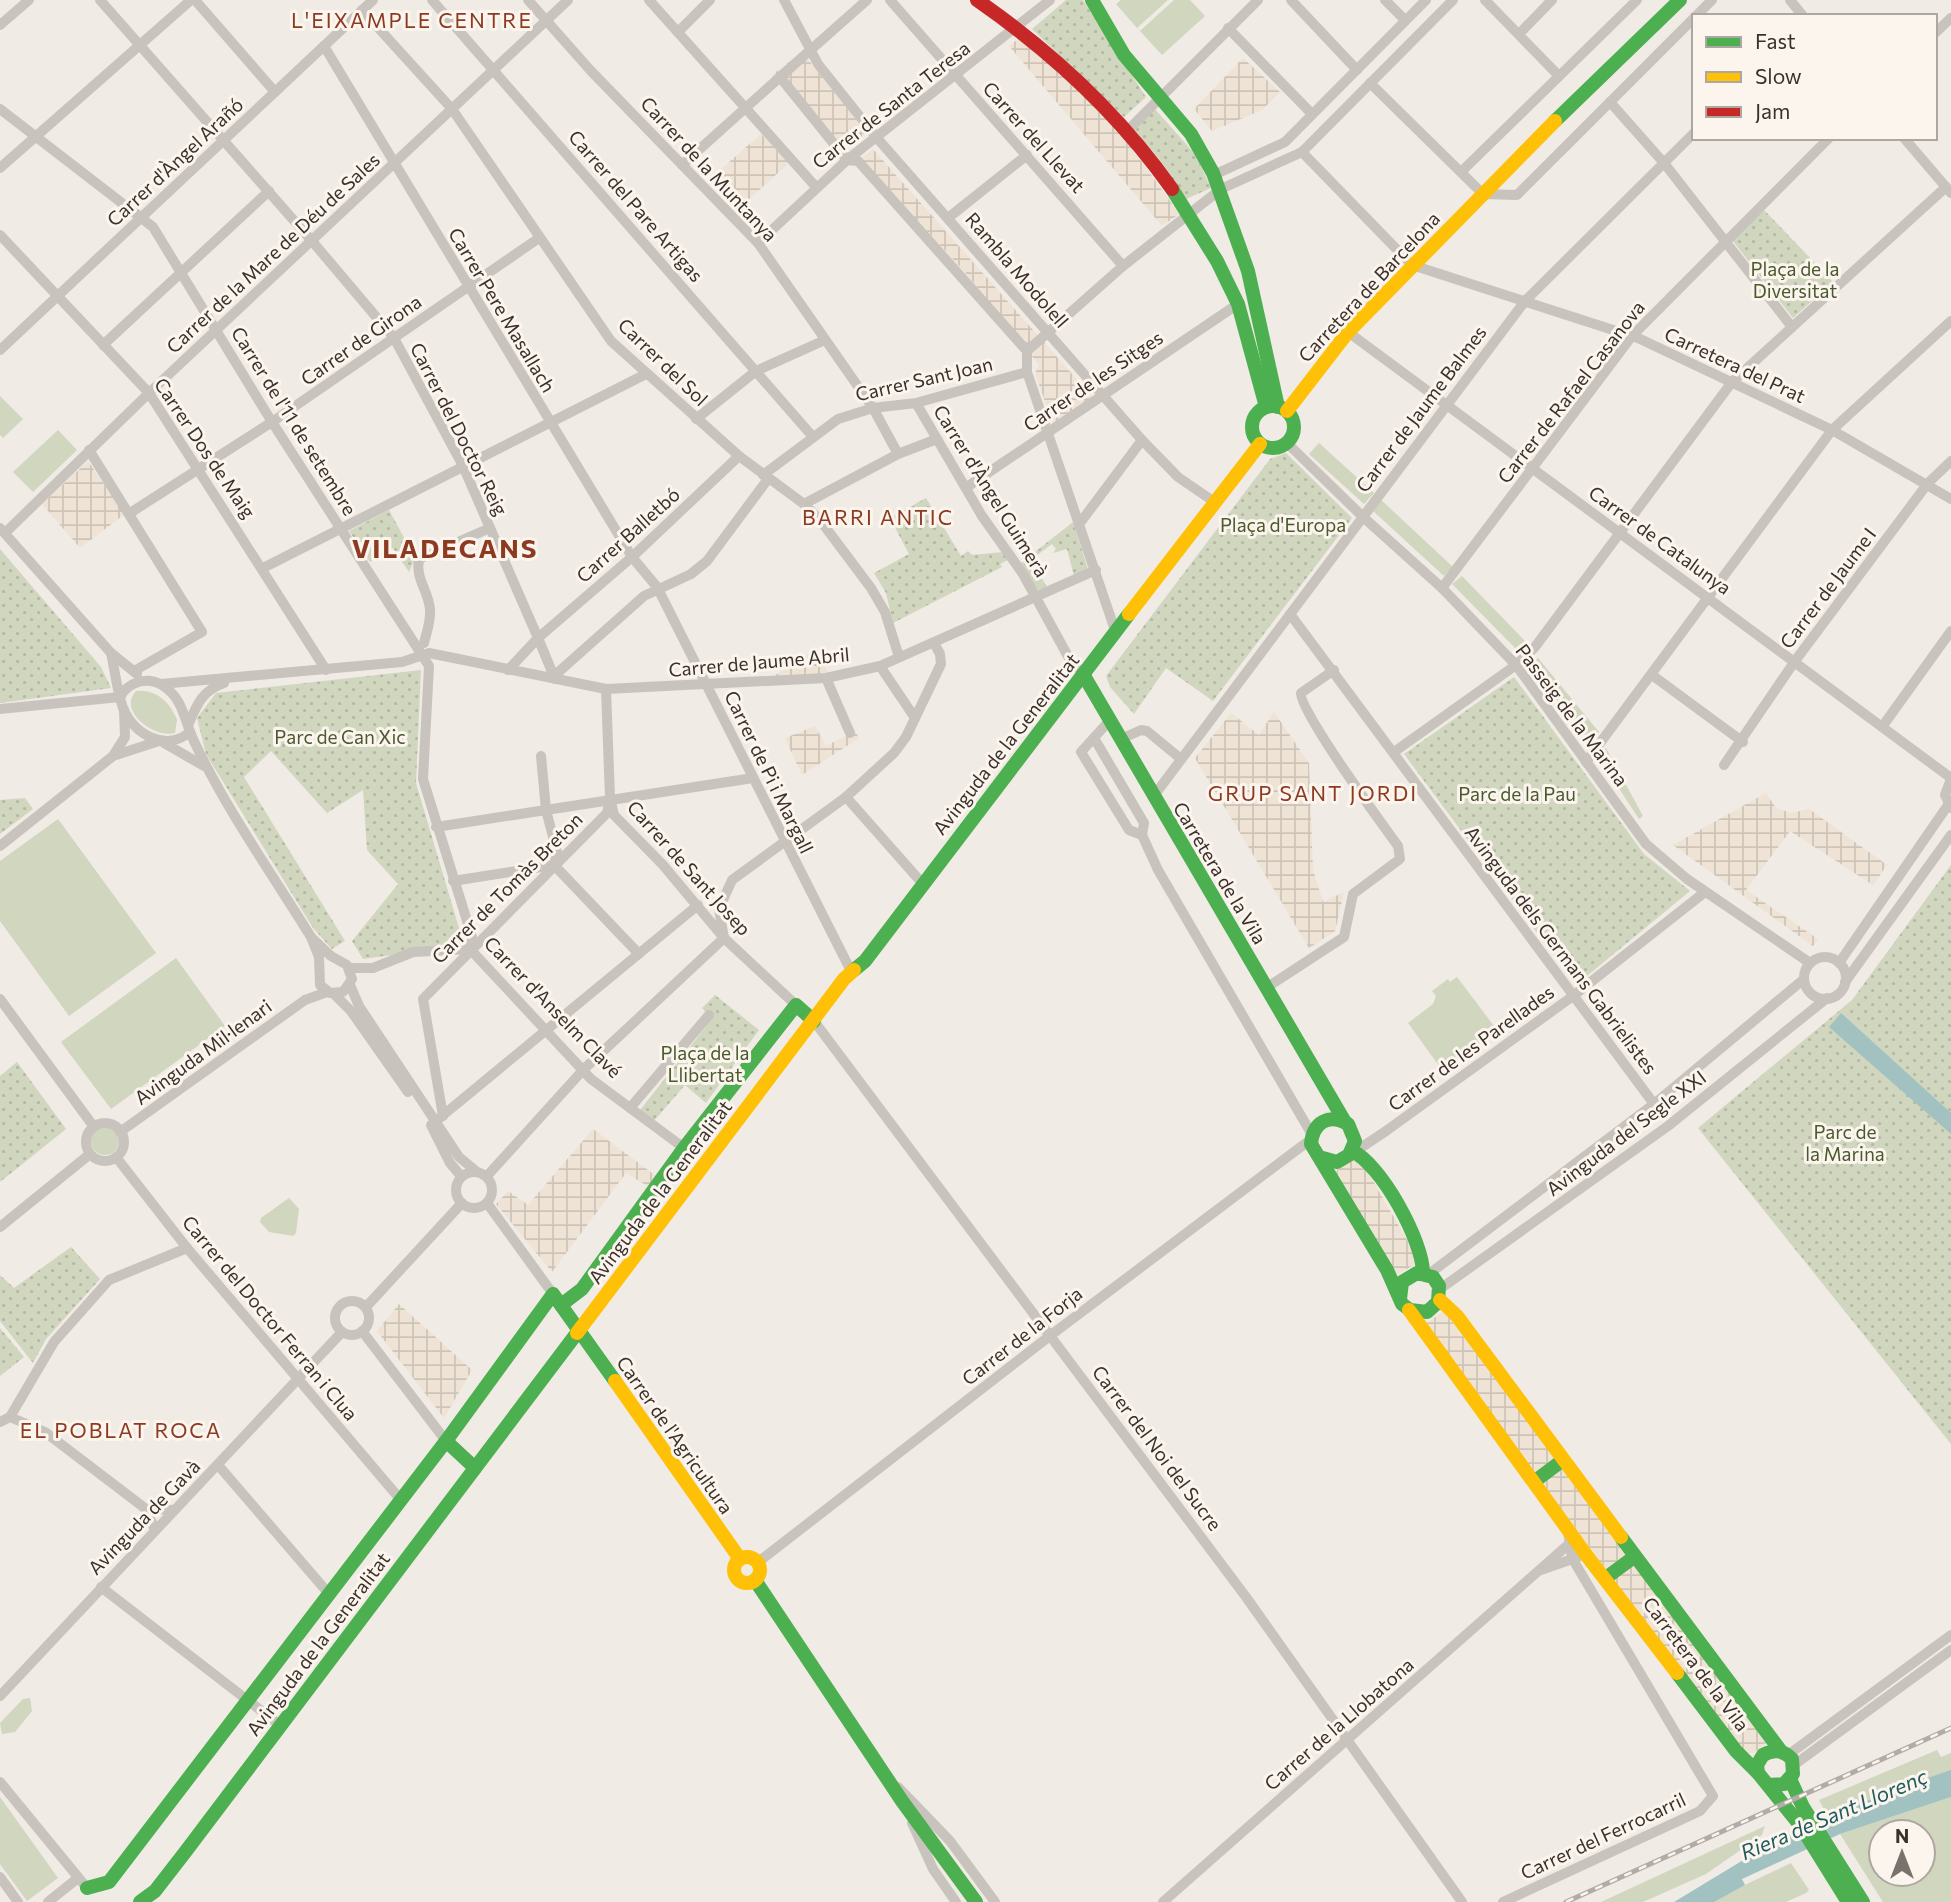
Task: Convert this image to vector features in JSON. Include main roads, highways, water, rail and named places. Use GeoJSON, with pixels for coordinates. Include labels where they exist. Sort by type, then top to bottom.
{"type":"FeatureCollection","features":[{"type":"Feature","properties":{"kind":"water"},"geometry":{"type":"Polygon","coordinates":[[[1841,1013],[1951,1113],[1951,1134],[1829,1027],[1841,1013]]]}},
{"type":"Feature","properties":{"kind":"water","name":"Riera de Sant Llorenç"},"geometry":{"type":"Polygon","coordinates":[[[1951,1770],[1951,1797],[1888,1818],[1867,1818],[1867,1825],[1840,1834],[1742,1879],[1745,1885],[1714,1902],[1674,1902],[1778,1839],[1892,1790],[1951,1770]]]}},
{"type":"Feature","properties":{"kind":"railway"},"geometry":{"type":"LineString","coordinates":[[1566,1902],[1951,1728]]}},
{"type":"Feature","properties":{"kind":"district","name":"L'EIXAMPLE CENTRE"},"geometry":{"type":"Point","coordinates":[412,21]}},
{"type":"Feature","properties":{"kind":"district","name":"BARRI ANTIC"},"geometry":{"type":"Point","coordinates":[878,518]}},
{"type":"Feature","properties":{"kind":"district","name":"VILADECANS"},"geometry":{"type":"Point","coordinates":[445,549]}},
{"type":"Feature","properties":{"kind":"district","name":"GRUP SANT JORDI"},"geometry":{"type":"Point","coordinates":[1313,794]}},
{"type":"Feature","properties":{"kind":"district","name":"EL POBLAT ROCA"},"geometry":{"type":"Point","coordinates":[121,1431]}},
{"type":"Feature","properties":{"kind":"park label","name":"Plaça de la Diversitat"},"geometry":{"type":"Point","coordinates":[1795,280]}},
{"type":"Feature","properties":{"kind":"park label","name":"Plaça d'Europa"},"geometry":{"type":"Point","coordinates":[1283,525]}},
{"type":"Feature","properties":{"kind":"park label","name":"Parc de Can Xic"},"geometry":{"type":"Point","coordinates":[340,737]}},
{"type":"Feature","properties":{"kind":"park label","name":"Parc de la Pau"},"geometry":{"type":"Point","coordinates":[1517,794]}},
{"type":"Feature","properties":{"kind":"park label","name":"Plaça de la Llibertat"},"geometry":{"type":"Point","coordinates":[705,1064]}},
{"type":"Feature","properties":{"kind":"park label","name":"Parc de la Marina"},"geometry":{"type":"Point","coordinates":[1845,1143]}}]}
